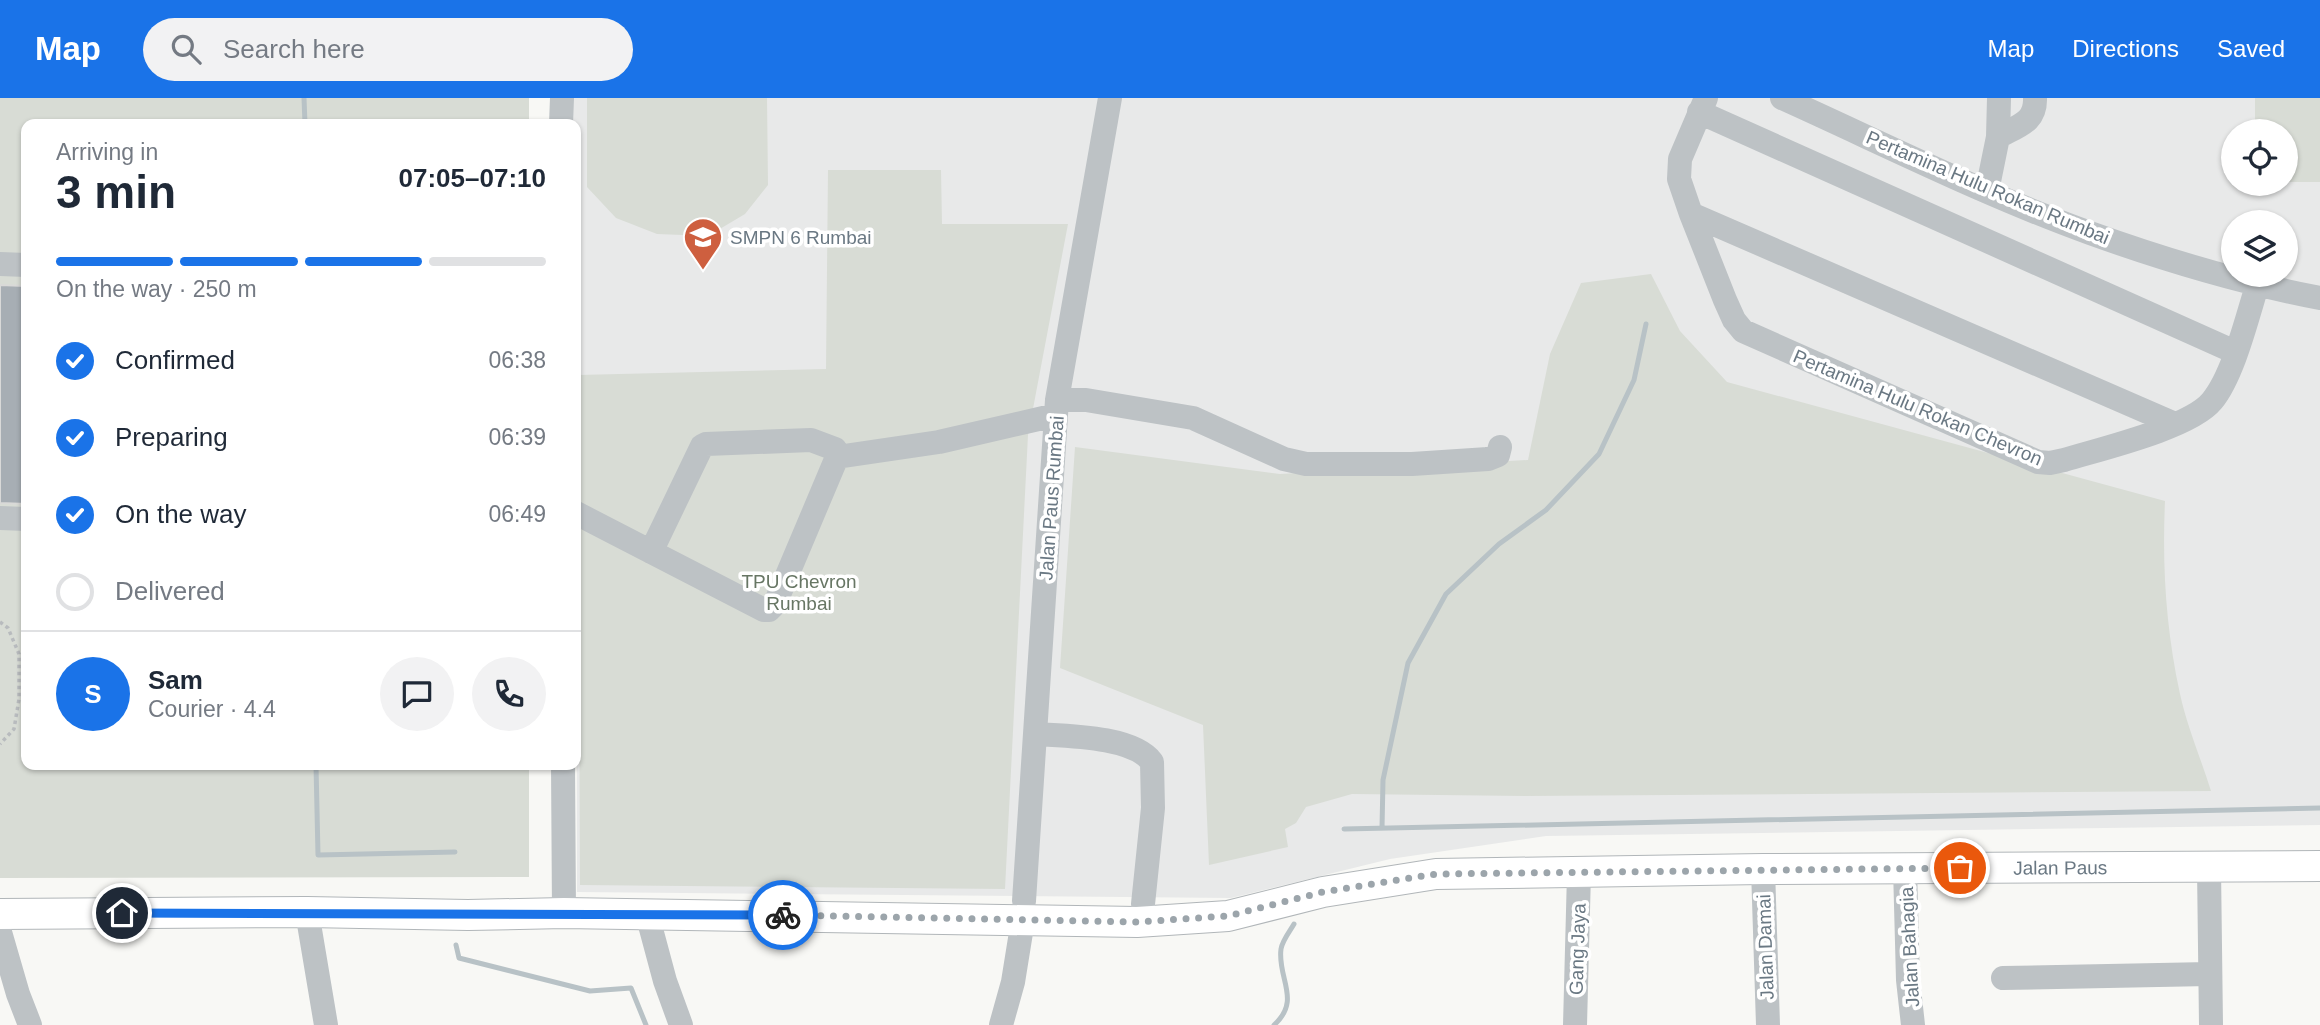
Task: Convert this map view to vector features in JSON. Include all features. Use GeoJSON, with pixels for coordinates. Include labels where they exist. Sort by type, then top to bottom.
{"type":"FeatureCollection","features":[{"type":"Feature","properties":{"kind":"main road","name":"Jalan Paus"},"geometry":{"type":"LineString","coordinates":[[0,914],[307,912],[468,915],[564,907],[647,914],[1023,911],[1228,898],[1321,875],[1433,858],[1763,853],[2209,853],[2320,848]]}},
{"type":"Feature","properties":{"kind":"main road","name":"Jalan Paus"},"geometry":{"type":"LineString","coordinates":[[0,901],[1023,911],[1137,922],[1228,916],[1323,892],[1436,874],[2320,866]]}},
{"type":"Feature","properties":{"kind":"street"},"geometry":{"type":"LineString","coordinates":[[561,119],[562,98]]}},
{"type":"Feature","properties":{"kind":"street","name":"Jalan Paus Rumbai"},"geometry":{"type":"LineString","coordinates":[[1001,1025],[1013,982],[1023,911],[1057,408],[1110,98]]}},
{"type":"Feature","properties":{"kind":"street","name":"Pertamina Hulu Rokan Rumbai"},"geometry":{"type":"LineString","coordinates":[[1782,98],[1987,191],[2089,233],[2221,275]]}},
{"type":"Feature","properties":{"kind":"street"},"geometry":{"type":"LineString","coordinates":[[1987,191],[1998,137],[1998,98]]}},
{"type":"Feature","properties":{"kind":"street"},"geometry":{"type":"LineString","coordinates":[[1998,137],[2032,118],[2035,98]]}},
{"type":"Feature","properties":{"kind":"street"},"geometry":{"type":"LineString","coordinates":[[1703,105],[2235,352]]}},
{"type":"Feature","properties":{"kind":"street","name":"Pertamina Hulu Rokan Chevron"},"geometry":{"type":"LineString","coordinates":[[1703,105],[1680,159],[1679,179],[1690,214],[1734,320],[1743,331],[2038,462],[2064,460],[2194,416],[2213,400],[2235,352],[2257,287]]}},
{"type":"Feature","properties":{"kind":"street"},"geometry":{"type":"LineString","coordinates":[[1690,214],[2175,424]]}},
{"type":"Feature","properties":{"kind":"street"},"geometry":{"type":"LineString","coordinates":[[0,264],[21,265]]}},
{"type":"Feature","properties":{"kind":"street","name":"Pertamina Hulu Rokan Rumbai"},"geometry":{"type":"LineString","coordinates":[[2262,287],[2320,299]]}},
{"type":"Feature","properties":{"kind":"street"},"geometry":{"type":"LineString","coordinates":[[836,457],[939,442],[1086,400],[1193,418],[1284,459],[1306,464],[1412,464],[1488,459],[1498,455],[1500,447]]}},
{"type":"Feature","properties":{"kind":"street"},"geometry":{"type":"LineString","coordinates":[[581,516],[651,552],[764,610],[769,610],[775,604],[836,457],[835,449],[811,440],[702,446],[651,552]]}},
{"type":"Feature","properties":{"kind":"street"},"geometry":{"type":"LineString","coordinates":[[0,518],[21,519]]}},
{"type":"Feature","properties":{"kind":"street"},"geometry":{"type":"LineString","coordinates":[[1036,734],[1086,738],[1128,747],[1152,762],[1153,808],[1143,904]]}},
{"type":"Feature","properties":{"kind":"street"},"geometry":{"type":"LineString","coordinates":[[563,770],[564,907]]}},
{"type":"Feature","properties":{"kind":"street","name":"Jalan Bahagia"},"geometry":{"type":"LineString","coordinates":[[1905,868],[1908,981],[1913,1025]]}},
{"type":"Feature","properties":{"kind":"street"},"geometry":{"type":"LineString","coordinates":[[2209,868],[2211,1025]]}},
{"type":"Feature","properties":{"kind":"street","name":"Jalan Damai"},"geometry":{"type":"LineString","coordinates":[[1763,869],[1768,1025]]}},
{"type":"Feature","properties":{"kind":"street","name":"Gang Jaya"},"geometry":{"type":"LineString","coordinates":[[1575,1025],[1579,873]]}},
{"type":"Feature","properties":{"kind":"street"},"geometry":{"type":"LineString","coordinates":[[307,912],[326,1025]]}},
{"type":"Feature","properties":{"kind":"street"},"geometry":{"type":"LineString","coordinates":[[647,914],[665,981],[681,1025]]}},
{"type":"Feature","properties":{"kind":"street"},"geometry":{"type":"LineString","coordinates":[[0,932],[30,1025]]}},
{"type":"Feature","properties":{"kind":"street"},"geometry":{"type":"LineString","coordinates":[[2003,978],[2209,974]]}},
{"type":"Feature","properties":{"kind":"path"},"geometry":{"type":"LineString","coordinates":[[0,622],[8,628],[19,654],[19,699],[14,729],[0,744]]}},
{"type":"Feature","properties":{"kind":"shaded area"},"geometry":{"type":"Polygon","coordinates":[[[573,98],[2320,98],[2320,825],[1546,836],[1390,859],[1231,898],[577,892],[577,770],[581,770],[581,119],[573,119],[573,98]]]}},
{"type":"Feature","properties":{"kind":"green space"},"geometry":{"type":"Polygon","coordinates":[[[0,98],[529,98],[529,119],[21,119],[21,770],[529,770],[529,877],[0,878],[0,98]]]}},
{"type":"Feature","properties":{"kind":"green space"},"geometry":{"type":"Polygon","coordinates":[[[587,98],[767,98],[768,185],[745,214],[708,236],[657,234],[616,218],[587,187],[587,98]]]}},
{"type":"Feature","properties":{"kind":"green space"},"geometry":{"type":"Polygon","coordinates":[[[2255,98],[2320,98],[2320,182],[2298,182],[2298,119],[2255,119],[2255,98]]]}},
{"type":"Feature","properties":{"kind":"green space","name":"TPU Chevron Rumbai"},"geometry":{"type":"Polygon","coordinates":[[[828,170],[941,170],[942,224],[1068,224],[1028,435],[1005,889],[580,885],[581,375],[826,369],[828,170]]]}},
{"type":"Feature","properties":{"kind":"green space"},"geometry":{"type":"Polygon","coordinates":[[[1651,274],[1680,331],[1727,382],[2165,501],[2164,550],[2171,646],[2183,706],[2211,791],[1525,796],[1352,794],[1306,807],[1296,823],[1285,829],[1288,847],[1209,865],[1203,725],[1060,668],[1075,447],[1280,474],[1528,460],[1550,354],[1581,283],[1651,274]]]}},
{"type":"Feature","properties":{"kind":"building"},"geometry":{"type":"Polygon","coordinates":[[[0,285],[21,286],[21,504],[0,503],[0,285]]]}},
{"type":"Feature","properties":{"kind":"waterway"},"geometry":{"type":"LineString","coordinates":[[304,98],[305,119]]}},
{"type":"Feature","properties":{"kind":"waterway"},"geometry":{"type":"LineString","coordinates":[[1382,828],[1383,780],[1408,663],[1446,594],[1499,544],[1546,510],[1599,454],[1634,380],[1646,324]]}},
{"type":"Feature","properties":{"kind":"waterway"},"geometry":{"type":"LineString","coordinates":[[316,770],[318,855],[455,852]]}},
{"type":"Feature","properties":{"kind":"waterway"},"geometry":{"type":"LineString","coordinates":[[1344,829],[2320,808]]}},
{"type":"Feature","properties":{"kind":"waterway"},"geometry":{"type":"LineString","coordinates":[[1274,1025],[1286,1007],[1281,949],[1294,924]]}},
{"type":"Feature","properties":{"kind":"waterway"},"geometry":{"type":"LineString","coordinates":[[456,945],[459,958],[590,991],[631,988],[646,1025]]}},
{"type":"Feature","properties":{"kind":"way so far"},"geometry":{"type":"LineString","coordinates":[[783,915],[1137,922],[1228,916],[1323,892],[1436,874],[1960,868]]}},
{"type":"Feature","properties":{"kind":"place","name":"SMPN 6 Rumbai"},"geometry":{"type":"Point","coordinates":[703,271]}},
{"type":"Feature","properties":{"kind":"route"},"geometry":{"type":"LineString","coordinates":[[122,913],[783,915]]}}]}
